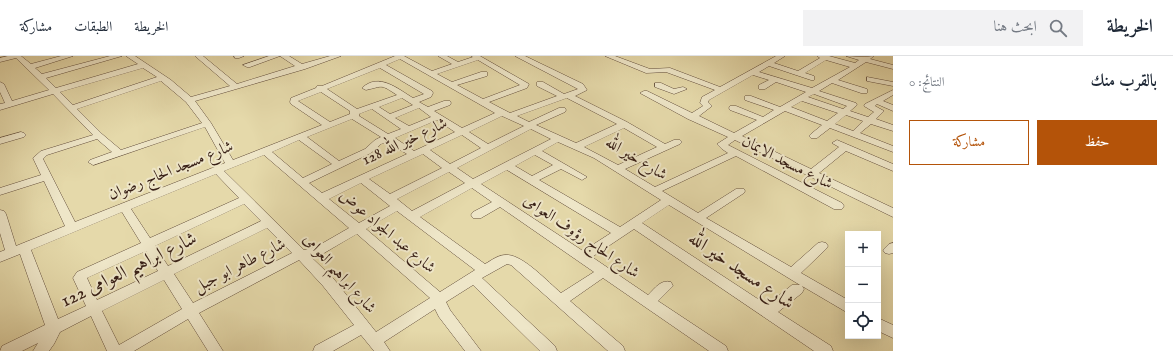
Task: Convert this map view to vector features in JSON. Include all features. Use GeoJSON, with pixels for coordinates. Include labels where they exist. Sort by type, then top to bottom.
{"type":"FeatureCollection","features":[{"type":"Feature","properties":{"kind":"street"},"geometry":{"type":"LineString","coordinates":[[0,60],[29,56]]}},
{"type":"Feature","properties":{"kind":"street"},"geometry":{"type":"LineString","coordinates":[[29,67],[69,56]]}},
{"type":"Feature","properties":{"kind":"street"},"geometry":{"type":"LineString","coordinates":[[41,77],[118,56]]}},
{"type":"Feature","properties":{"kind":"street"},"geometry":{"type":"LineString","coordinates":[[130,56],[190,100],[207,124],[231,164]]}},
{"type":"Feature","properties":{"kind":"street"},"geometry":{"type":"LineString","coordinates":[[200,56],[235,86]]}},
{"type":"Feature","properties":{"kind":"street"},"geometry":{"type":"LineString","coordinates":[[247,65],[276,56]]}},
{"type":"Feature","properties":{"kind":"street"},"geometry":{"type":"LineString","coordinates":[[284,56],[302,67]]}},
{"type":"Feature","properties":{"kind":"street"},"geometry":{"type":"LineString","coordinates":[[190,100],[336,56]]}},
{"type":"Feature","properties":{"kind":"street"},"geometry":{"type":"LineString","coordinates":[[329,125],[294,101],[298,97],[399,56]]}},
{"type":"Feature","properties":{"kind":"street","name":"شارع خير الله"},"geometry":{"type":"LineString","coordinates":[[399,56],[482,102],[578,146],[619,168],[698,218],[845,305]]}},
{"type":"Feature","properties":{"kind":"street"},"geometry":{"type":"LineString","coordinates":[[442,56],[458,64]]}},
{"type":"Feature","properties":{"kind":"street"},"geometry":{"type":"LineString","coordinates":[[519,56],[582,88],[583,90],[566,96]]}},
{"type":"Feature","properties":{"kind":"street"},"geometry":{"type":"LineString","coordinates":[[609,56],[653,72],[666,70],[666,81],[674,92],[683,89]]}},
{"type":"Feature","properties":{"kind":"street"},"geometry":{"type":"LineString","coordinates":[[692,117],[708,106],[704,103],[705,99],[780,56]]}},
{"type":"Feature","properties":{"kind":"street"},"geometry":{"type":"LineString","coordinates":[[850,56],[867,58],[893,66]]}},
{"type":"Feature","properties":{"kind":"street"},"geometry":{"type":"LineString","coordinates":[[18,57],[41,77],[99,136],[119,153]]}},
{"type":"Feature","properties":{"kind":"street"},"geometry":{"type":"LineString","coordinates":[[430,74],[477,57],[525,84],[482,102]]}},
{"type":"Feature","properties":{"kind":"street"},"geometry":{"type":"LineString","coordinates":[[799,74],[823,57],[856,66]]}},
{"type":"Feature","properties":{"kind":"street","name":"شارع مسجد الايمان"},"geometry":{"type":"LineString","coordinates":[[854,194],[835,208],[735,153],[718,142],[735,137],[856,66],[867,58]]}},
{"type":"Feature","properties":{"kind":"street"},"geometry":{"type":"LineString","coordinates":[[767,64],[811,78]]}},
{"type":"Feature","properties":{"kind":"street"},"geometry":{"type":"LineString","coordinates":[[0,107],[143,65]]}},
{"type":"Feature","properties":{"kind":"street"},"geometry":{"type":"LineString","coordinates":[[380,65],[429,92],[428,95],[416,103],[389,118]]}},
{"type":"Feature","properties":{"kind":"street"},"geometry":{"type":"LineString","coordinates":[[752,72],[853,105],[814,136]]}},
{"type":"Feature","properties":{"kind":"street"},"geometry":{"type":"LineString","coordinates":[[450,85],[484,74]]}},
{"type":"Feature","properties":{"kind":"street"},"geometry":{"type":"LineString","coordinates":[[870,79],[889,84],[893,77]]}},
{"type":"Feature","properties":{"kind":"street"},"geometry":{"type":"LineString","coordinates":[[71,108],[162,78]]}},
{"type":"Feature","properties":{"kind":"street"},"geometry":{"type":"LineString","coordinates":[[762,87],[775,79]]}},
{"type":"Feature","properties":{"kind":"street"},"geometry":{"type":"LineString","coordinates":[[831,80],[864,92]]}},
{"type":"Feature","properties":{"kind":"street"},"geometry":{"type":"LineString","coordinates":[[666,81],[721,90]]}},
{"type":"Feature","properties":{"kind":"street"},"geometry":{"type":"LineString","coordinates":[[366,88],[382,83],[488,148]]}},
{"type":"Feature","properties":{"kind":"street"},"geometry":{"type":"LineString","coordinates":[[0,84],[10,104]]}},
{"type":"Feature","properties":{"kind":"street"},"geometry":{"type":"LineString","coordinates":[[540,84],[624,124],[665,148]]}},
{"type":"Feature","properties":{"kind":"street","name":"شارع الحاج رؤوف العوامى"},"geometry":{"type":"LineString","coordinates":[[320,88],[354,110],[354,114],[387,138],[449,168],[721,351]]}},
{"type":"Feature","properties":{"kind":"street"},"geometry":{"type":"LineString","coordinates":[[872,104],[893,92]]}},
{"type":"Feature","properties":{"kind":"street"},"geometry":{"type":"LineString","coordinates":[[644,93],[893,213]]}},
{"type":"Feature","properties":{"kind":"street","name":"شارع مسجد الحاج رضوان"},"geometry":{"type":"LineString","coordinates":[[0,257],[300,137],[372,106],[403,95]]}},
{"type":"Feature","properties":{"kind":"street","name":"شارع خير الله 128"},"geometry":{"type":"LineString","coordinates":[[321,198],[461,132],[506,114],[566,96]]}},
{"type":"Feature","properties":{"kind":"street"},"geometry":{"type":"LineString","coordinates":[[748,98],[829,124],[893,149]]}},
{"type":"Feature","properties":{"kind":"street"},"geometry":{"type":"LineString","coordinates":[[802,98],[893,128]]}},
{"type":"Feature","properties":{"kind":"street"},"geometry":{"type":"LineString","coordinates":[[428,110],[447,103]]}},
{"type":"Feature","properties":{"kind":"street"},"geometry":{"type":"LineString","coordinates":[[872,104],[893,108]]}},
{"type":"Feature","properties":{"kind":"street"},"geometry":{"type":"LineString","coordinates":[[854,134],[880,111],[872,104]]}},
{"type":"Feature","properties":{"kind":"street"},"geometry":{"type":"LineString","coordinates":[[372,106],[407,130]]}},
{"type":"Feature","properties":{"kind":"street"},"geometry":{"type":"LineString","coordinates":[[733,108],[764,120]]}},
{"type":"Feature","properties":{"kind":"street","name":"شارع طاهر ابو جبل"},"geometry":{"type":"LineString","coordinates":[[121,351],[191,311],[300,255],[320,250],[358,228],[393,202],[449,168],[530,125],[562,110]]}},
{"type":"Feature","properties":{"kind":"street"},"geometry":{"type":"LineString","coordinates":[[302,182],[368,151],[378,142],[438,117]]}},
{"type":"Feature","properties":{"kind":"street"},"geometry":{"type":"LineString","coordinates":[[93,162],[207,124]]}},
{"type":"Feature","properties":{"kind":"street"},"geometry":{"type":"LineString","coordinates":[[578,146],[624,124]]}},
{"type":"Feature","properties":{"kind":"street"},"geometry":{"type":"LineString","coordinates":[[0,141],[21,135]]}},
{"type":"Feature","properties":{"kind":"street"},"geometry":{"type":"LineString","coordinates":[[72,228],[39,161],[40,156],[49,151],[99,136]]}},
{"type":"Feature","properties":{"kind":"street"},"geometry":{"type":"LineString","coordinates":[[300,137],[339,165]]}},
{"type":"Feature","properties":{"kind":"street"},"geometry":{"type":"LineString","coordinates":[[412,216],[559,138]]}},
{"type":"Feature","properties":{"kind":"street"},"geometry":{"type":"LineString","coordinates":[[619,168],[677,142]]}},
{"type":"Feature","properties":{"kind":"street"},"geometry":{"type":"LineString","coordinates":[[812,174],[840,145],[893,168]]}},
{"type":"Feature","properties":{"kind":"street","name":"شارع عبد الجواد عوض"},"geometry":{"type":"LineString","coordinates":[[265,151],[432,290],[439,300],[444,313],[474,351]]}},
{"type":"Feature","properties":{"kind":"street"},"geometry":{"type":"LineString","coordinates":[[536,151],[582,177]]}},
{"type":"Feature","properties":{"kind":"street"},"geometry":{"type":"LineString","coordinates":[[654,190],[735,153]]}},
{"type":"Feature","properties":{"kind":"street"},"geometry":{"type":"LineString","coordinates":[[531,180],[561,165]]}},
{"type":"Feature","properties":{"kind":"street"},"geometry":{"type":"LineString","coordinates":[[508,166],[620,233]]}},
{"type":"Feature","properties":{"kind":"street","name":"شارع ابراهيم العوامى"},"geometry":{"type":"LineString","coordinates":[[217,170],[328,282],[379,346]]}},
{"type":"Feature","properties":{"kind":"street"},"geometry":{"type":"LineString","coordinates":[[0,192],[47,176]]}},
{"type":"Feature","properties":{"kind":"street"},"geometry":{"type":"LineString","coordinates":[[362,179],[412,216],[480,274],[550,351]]}},
{"type":"Feature","properties":{"kind":"street"},"geometry":{"type":"LineString","coordinates":[[698,218],[740,191]]}},
{"type":"Feature","properties":{"kind":"street"},"geometry":{"type":"LineString","coordinates":[[114,351],[80,278],[82,275],[246,200]]}},
{"type":"Feature","properties":{"kind":"street"},"geometry":{"type":"LineString","coordinates":[[582,258],[669,200]]}},
{"type":"Feature","properties":{"kind":"street"},"geometry":{"type":"LineString","coordinates":[[477,215],[500,202]]}},
{"type":"Feature","properties":{"kind":"street"},"geometry":{"type":"LineString","coordinates":[[124,207],[216,351]]}},
{"type":"Feature","properties":{"kind":"street"},"geometry":{"type":"LineString","coordinates":[[0,214],[54,329],[49,340],[40,351]]}},
{"type":"Feature","properties":{"kind":"street","name":"شارع ابراهيم العوامى 122"},"geometry":{"type":"LineString","coordinates":[[7,351],[269,222]]}},
{"type":"Feature","properties":{"kind":"street","name":"شارع مسجد خير الله"},"geometry":{"type":"LineString","coordinates":[[634,223],[826,351]]}},
{"type":"Feature","properties":{"kind":"street"},"geometry":{"type":"LineString","coordinates":[[792,274],[822,246]]}},
{"type":"Feature","properties":{"kind":"street"},"geometry":{"type":"LineString","coordinates":[[379,346],[439,300],[504,259],[515,262],[616,350]]}},
{"type":"Feature","properties":{"kind":"street"},"geometry":{"type":"LineString","coordinates":[[560,300],[603,272]]}},
{"type":"Feature","properties":{"kind":"street"},"geometry":{"type":"LineString","coordinates":[[648,303],[666,286]]}},
{"type":"Feature","properties":{"kind":"street"},"geometry":{"type":"LineString","coordinates":[[768,312],[796,289]]}},
{"type":"Feature","properties":{"kind":"street"},"geometry":{"type":"LineString","coordinates":[[320,351],[364,326]]}},
{"type":"Feature","properties":{"kind":"street"},"geometry":{"type":"LineString","coordinates":[[881,326],[893,332]]}}]}
